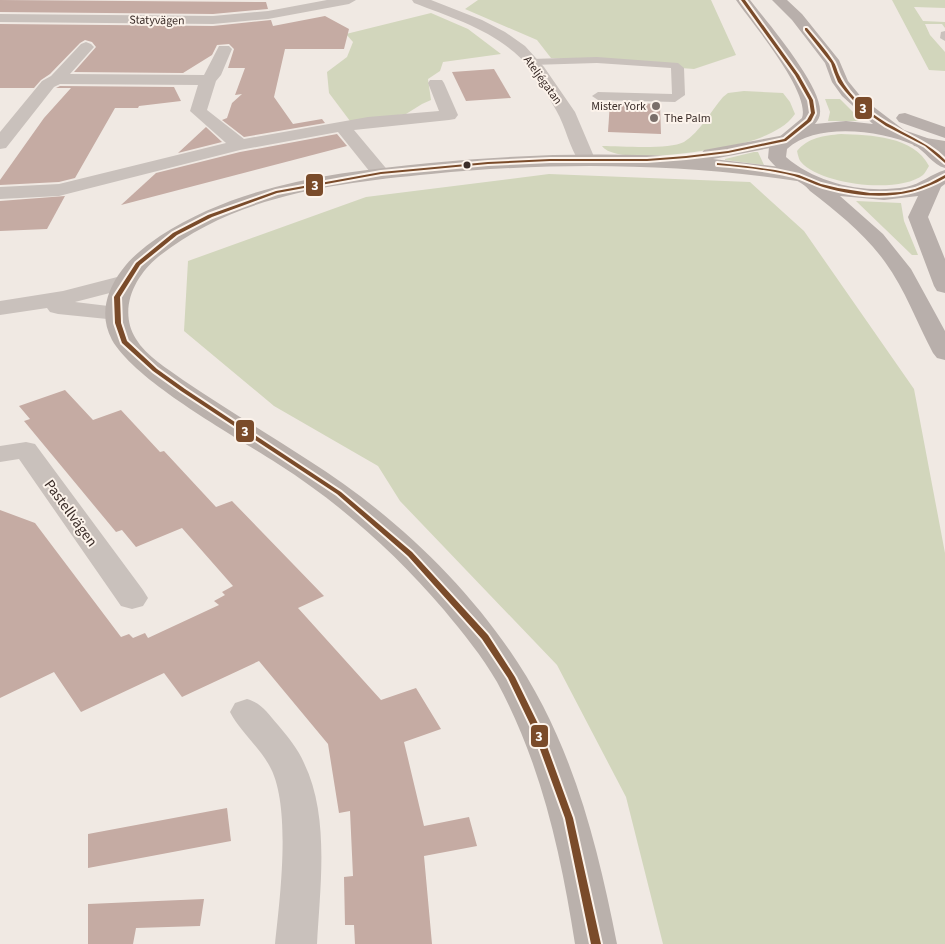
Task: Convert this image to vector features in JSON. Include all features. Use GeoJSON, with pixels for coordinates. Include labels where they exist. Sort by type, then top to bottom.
{"type":"FeatureCollection","features":[{"type":"Feature","properties":{"kind":"main road"},"geometry":{"type":"LineString","coordinates":[[743,0],[797,75],[811,100],[813,113],[809,121],[778,147],[777,158],[785,168],[802,178],[856,218],[893,259],[909,284],[945,353]]}},
{"type":"Feature","properties":{"kind":"main road"},"geometry":{"type":"LineString","coordinates":[[779,0],[797,17],[833,63],[850,72],[882,105],[910,120],[945,133]]}},
{"type":"Feature","properties":{"kind":"main road"},"geometry":{"type":"LineString","coordinates":[[833,63],[834,70],[845,88],[863,108],[886,126],[936,152],[945,162]]}},
{"type":"Feature","properties":{"kind":"main road"},"geometry":{"type":"LineString","coordinates":[[789,137],[816,129],[850,127],[883,131],[914,139]]}},
{"type":"Feature","properties":{"kind":"main road"},"geometry":{"type":"LineString","coordinates":[[802,178],[835,188],[869,193],[898,193],[940,181]]}},
{"type":"Feature","properties":{"kind":"main road"},"geometry":{"type":"LineString","coordinates":[[940,181],[918,218],[945,286]]}},
{"type":"Feature","properties":{"kind":"street"},"geometry":{"type":"LineString","coordinates":[[299,0],[313,7]]}},
{"type":"Feature","properties":{"kind":"street","name":"Statyvägen"},"geometry":{"type":"LineString","coordinates":[[0,18],[213,20],[268,15],[349,0]]}},
{"type":"Feature","properties":{"kind":"street","name":"Ateljégatan"},"geometry":{"type":"LineString","coordinates":[[419,0],[452,12],[500,35],[520,49],[566,112],[586,159]]}},
{"type":"Feature","properties":{"kind":"street"},"geometry":{"type":"LineString","coordinates":[[0,144],[48,84],[57,79],[86,47]]}},
{"type":"Feature","properties":{"kind":"street"},"geometry":{"type":"LineString","coordinates":[[224,49],[213,74],[208,80],[198,111],[240,145]]}},
{"type":"Feature","properties":{"kind":"street"},"geometry":{"type":"LineString","coordinates":[[57,79],[208,80]]}},
{"type":"Feature","properties":{"kind":"street"},"geometry":{"type":"LineString","coordinates":[[0,193],[59,190],[240,145],[342,126],[449,115],[436,83]]}},
{"type":"Feature","properties":{"kind":"street"},"geometry":{"type":"LineString","coordinates":[[342,126],[381,173]]}},
{"type":"Feature","properties":{"kind":"street"},"geometry":{"type":"LineString","coordinates":[[647,160],[728,152],[789,137]]}},
{"type":"Feature","properties":{"kind":"street"},"geometry":{"type":"LineString","coordinates":[[914,139],[945,146]]}},
{"type":"Feature","properties":{"kind":"street"},"geometry":{"type":"LineString","coordinates":[[596,944],[570,818],[537,730],[511,677],[484,637],[410,554],[339,493],[154,370],[124,342],[118,324],[117,297],[125,282],[144,258],[175,234],[210,216],[276,192],[381,173],[488,163],[586,159],[647,160],[736,166],[802,178]]}},
{"type":"Feature","properties":{"kind":"street"},"geometry":{"type":"LineString","coordinates":[[0,308],[34,305],[125,282]]}},
{"type":"Feature","properties":{"kind":"street"},"geometry":{"type":"LineString","coordinates":[[34,305],[118,314]]}},
{"type":"Feature","properties":{"kind":"street","name":"Pastellvägen"},"geometry":{"type":"LineString","coordinates":[[0,454],[26,450],[132,598]]}},
{"type":"Feature","properties":{"kind":"street"},"geometry":{"type":"LineString","coordinates":[[247,712],[287,763],[298,807],[301,863],[296,944]]}},
{"type":"Feature","properties":{"kind":"lane"},"geometry":{"type":"LineString","coordinates":[[531,62],[597,60],[666,64],[674,65],[678,68],[679,95],[675,98],[598,96]]}},
{"type":"Feature","properties":{"kind":"green space"},"geometry":{"type":"Polygon","coordinates":[[[478,0],[711,0],[736,55],[694,69],[551,58],[537,40],[465,9],[478,0]]]}},
{"type":"Feature","properties":{"kind":"green space"},"geometry":{"type":"Polygon","coordinates":[[[892,0],[945,0],[945,8],[914,7],[923,21],[945,22],[945,28],[942,24],[925,24],[930,35],[945,52],[945,71],[929,70],[892,0]]]}},
{"type":"Feature","properties":{"kind":"green space"},"geometry":{"type":"Polygon","coordinates":[[[431,13],[468,29],[501,54],[443,62],[440,71],[428,79],[431,100],[406,114],[350,121],[329,93],[327,72],[347,57],[353,42],[346,34],[431,13]]]}},
{"type":"Feature","properties":{"kind":"green space"},"geometry":{"type":"Polygon","coordinates":[[[744,91],[783,93],[790,102],[795,114],[783,126],[757,139],[701,151],[651,156],[629,155],[612,152],[602,146],[656,147],[684,142],[700,127],[723,97],[728,93],[744,91]]]}},
{"type":"Feature","properties":{"kind":"green space"},"geometry":{"type":"Polygon","coordinates":[[[825,99],[840,99],[862,121],[828,121],[830,112],[825,99]]]}},
{"type":"Feature","properties":{"kind":"green space"},"geometry":{"type":"Polygon","coordinates":[[[841,134],[865,135],[902,143],[913,148],[929,166],[923,175],[912,181],[879,185],[842,181],[825,176],[811,170],[800,161],[797,151],[806,143],[822,137],[841,134]]]}},
{"type":"Feature","properties":{"kind":"green space"},"geometry":{"type":"Polygon","coordinates":[[[758,152],[764,165],[725,160],[725,159],[758,152]]]}},
{"type":"Feature","properties":{"kind":"green space"},"geometry":{"type":"Polygon","coordinates":[[[549,174],[750,182],[804,231],[914,389],[945,553],[945,944],[663,944],[626,797],[557,665],[400,501],[378,466],[274,406],[184,331],[188,261],[366,197],[549,174]]]}},
{"type":"Feature","properties":{"kind":"green space"},"geometry":{"type":"Polygon","coordinates":[[[856,201],[901,203],[904,221],[918,255],[912,255],[856,201]]]}},
{"type":"Feature","properties":{"kind":"building"},"geometry":{"type":"Polygon","coordinates":[[[0,0],[266,2],[268,9],[213,14],[0,12],[0,0]]]}},
{"type":"Feature","properties":{"kind":"building"},"geometry":{"type":"Polygon","coordinates":[[[325,16],[349,29],[344,49],[285,49],[274,97],[293,124],[322,119],[325,123],[244,137],[222,120],[227,118],[232,103],[242,94],[235,95],[245,68],[228,68],[234,49],[229,44],[217,45],[212,55],[183,73],[74,72],[96,47],[92,42],[85,40],[34,88],[0,88],[0,24],[213,26],[271,20],[273,26],[325,16]]]}},
{"type":"Feature","properties":{"kind":"building"},"geometry":{"type":"Polygon","coordinates":[[[494,69],[511,98],[466,101],[452,72],[494,69]]]}},
{"type":"Feature","properties":{"kind":"building"},"geometry":{"type":"Polygon","coordinates":[[[60,86],[174,87],[181,101],[139,106],[138,108],[115,108],[75,178],[59,182],[0,185],[0,180],[44,118],[71,88],[56,88],[60,86]]]}},
{"type":"Feature","properties":{"kind":"building"},"geometry":{"type":"Polygon","coordinates":[[[610,102],[660,104],[661,134],[608,132],[610,102]]]}},
{"type":"Feature","properties":{"kind":"building"},"geometry":{"type":"Polygon","coordinates":[[[206,127],[222,142],[178,153],[206,127]]]}},
{"type":"Feature","properties":{"kind":"building"},"geometry":{"type":"Polygon","coordinates":[[[337,134],[347,146],[121,205],[156,173],[240,152],[337,134]]]}},
{"type":"Feature","properties":{"kind":"building"},"geometry":{"type":"Polygon","coordinates":[[[65,196],[47,229],[0,231],[0,201],[65,196]]]}},
{"type":"Feature","properties":{"kind":"building"},"geometry":{"type":"Polygon","coordinates":[[[65,390],[93,420],[121,410],[160,452],[164,451],[216,507],[232,501],[324,596],[298,608],[381,700],[416,688],[441,729],[404,742],[424,826],[469,817],[477,846],[424,856],[432,944],[355,944],[354,925],[345,925],[344,877],[353,876],[350,811],[339,813],[328,744],[259,661],[182,697],[164,673],[81,712],[54,672],[0,698],[0,510],[35,523],[121,637],[129,634],[133,638],[145,633],[148,638],[219,605],[214,601],[225,595],[222,592],[233,586],[182,528],[136,547],[122,530],[116,532],[24,421],[30,419],[19,406],[65,390]]]}},
{"type":"Feature","properties":{"kind":"building"},"geometry":{"type":"Polygon","coordinates":[[[227,808],[231,841],[88,868],[88,834],[227,808]]]}},
{"type":"Feature","properties":{"kind":"building"},"geometry":{"type":"Polygon","coordinates":[[[204,899],[200,926],[136,928],[133,944],[88,944],[88,904],[204,899]]]}},
{"type":"Feature","properties":{"kind":"transit line","name":"3"},"geometry":{"type":"LineString","coordinates":[[596,944],[569,818],[537,730],[511,677],[485,637],[410,554],[339,493],[183,390],[155,370],[124,342],[118,323],[117,297],[138,264],[175,234],[210,216],[276,192],[381,173],[488,163],[550,160],[647,160],[686,157],[728,152],[785,140],[809,121],[813,113],[811,100],[797,75],[743,0]]}},
{"type":"Feature","properties":{"kind":"transit line","name":"3"},"geometry":{"type":"LineString","coordinates":[[806,29],[833,63],[840,82],[862,107],[887,125],[926,145],[945,162]]}},
{"type":"Feature","properties":{"kind":"transit line","name":"3"},"geometry":{"type":"LineString","coordinates":[[718,164],[785,173],[838,190],[870,194],[901,193],[916,190],[945,176]]}},
{"type":"Feature","properties":{"kind":"place","name":"Mister York"},"geometry":{"type":"Point","coordinates":[656,106]}},
{"type":"Feature","properties":{"kind":"place","name":"The Palm"},"geometry":{"type":"Point","coordinates":[654,118]}}]}
